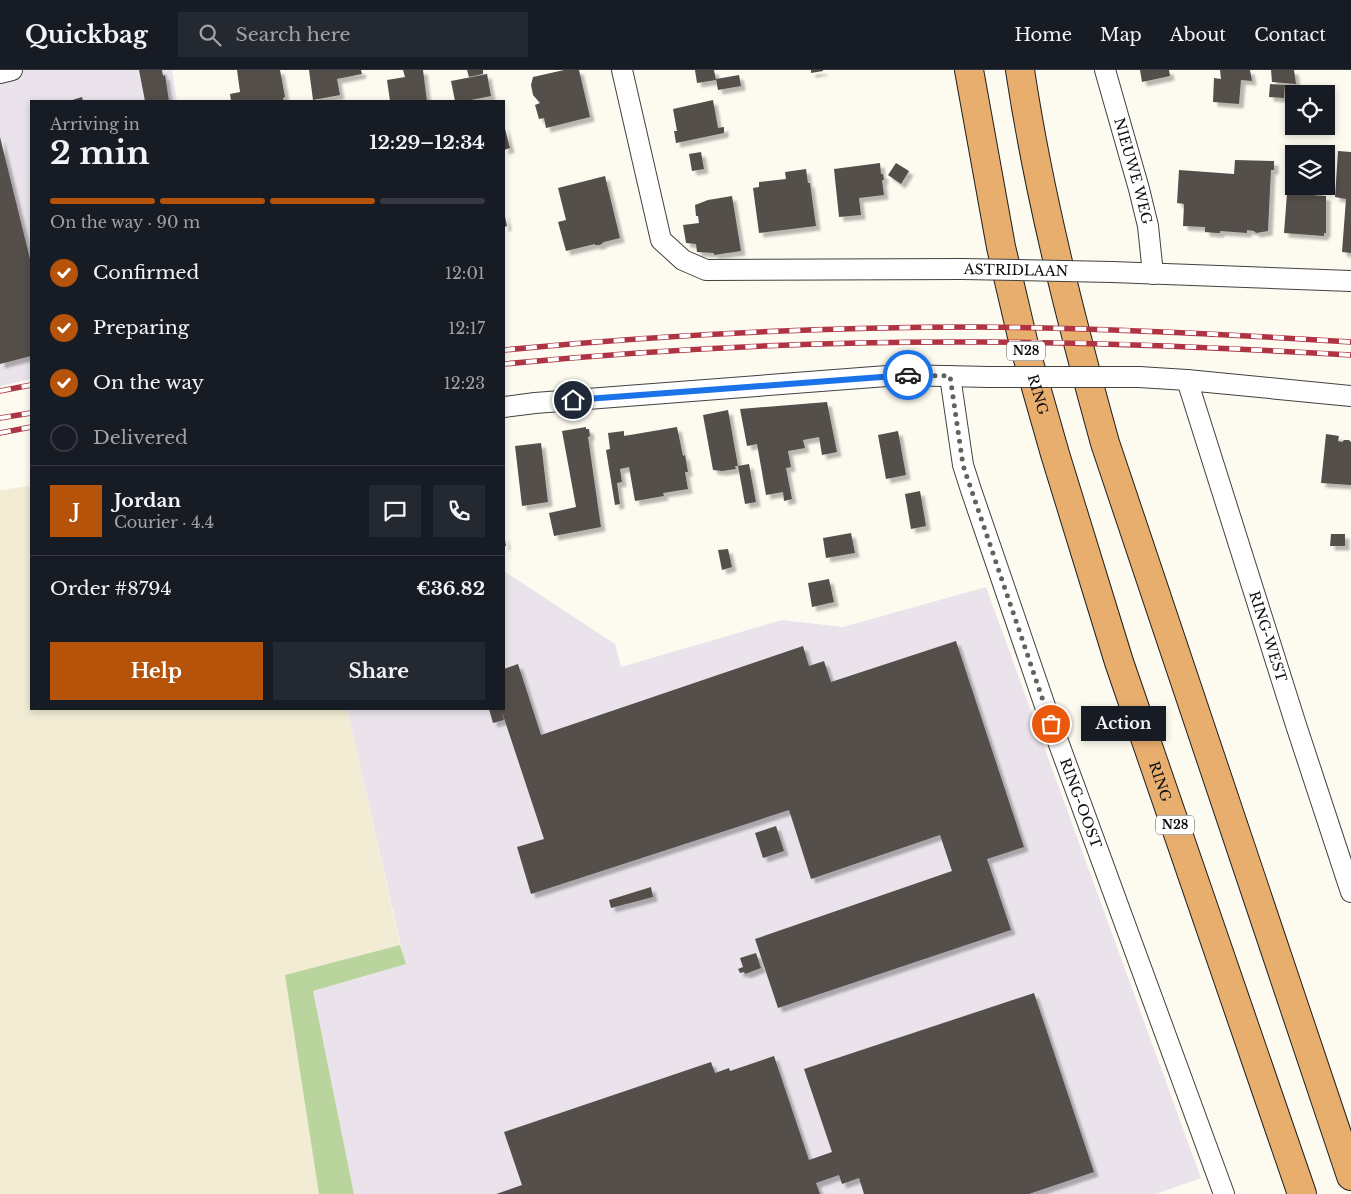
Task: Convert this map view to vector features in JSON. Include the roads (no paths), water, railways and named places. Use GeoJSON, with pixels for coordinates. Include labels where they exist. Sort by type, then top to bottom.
{"type":"FeatureCollection","features":[{"type":"Feature","properties":{"kind":"highway","name":"RING"},"geometry":{"type":"LineString","coordinates":[[969,70],[1001,247],[1024,344],[1055,454],[1119,662],[1302,1194]]}},
{"type":"Feature","properties":{"kind":"highway"},"geometry":{"type":"LineString","coordinates":[[1020,70],[1025,104],[1074,331],[1105,442],[1351,1176]]}},
{"type":"Feature","properties":{"kind":"street"},"geometry":{"type":"LineString","coordinates":[[0,73],[12,70]]}},
{"type":"Feature","properties":{"kind":"street","name":"ASTRIDLAAN"},"geometry":{"type":"LineString","coordinates":[[622,70],[661,240],[683,260],[706,270],[962,269],[1112,272],[1351,281]]}},
{"type":"Feature","properties":{"kind":"street","name":"NIEUWE WEG"},"geometry":{"type":"LineString","coordinates":[[1105,70],[1148,226],[1153,274]]}},
{"type":"Feature","properties":{"kind":"street"},"geometry":{"type":"LineString","coordinates":[[505,407],[534,403],[900,375],[1139,377],[1351,396]]}},
{"type":"Feature","properties":{"kind":"street","name":"RING-OOST"},"geometry":{"type":"LineString","coordinates":[[950,376],[963,465],[974,499],[1044,706],[1224,1194]]}},
{"type":"Feature","properties":{"kind":"street","name":"RING-WEST"},"geometry":{"type":"LineString","coordinates":[[1187,380],[1351,892]]}},
{"type":"Feature","properties":{"kind":"railway"},"geometry":{"type":"LineString","coordinates":[[505,350],[740,333],[917,327],[1117,330],[1351,342]]}},
{"type":"Feature","properties":{"kind":"railway"},"geometry":{"type":"LineString","coordinates":[[505,364],[742,347],[920,342],[1119,344],[1351,355]]}},
{"type":"Feature","properties":{"kind":"railway"},"geometry":{"type":"LineString","coordinates":[[0,391],[30,385]]}},
{"type":"Feature","properties":{"kind":"railway"},"geometry":{"type":"LineString","coordinates":[[0,418],[30,413]]}},
{"type":"Feature","properties":{"kind":"railway"},"geometry":{"type":"LineString","coordinates":[[0,433],[30,427]]}},
{"type":"Feature","properties":{"kind":"place","name":"Action"},"geometry":{"type":"Point","coordinates":[1051,724]}}]}
